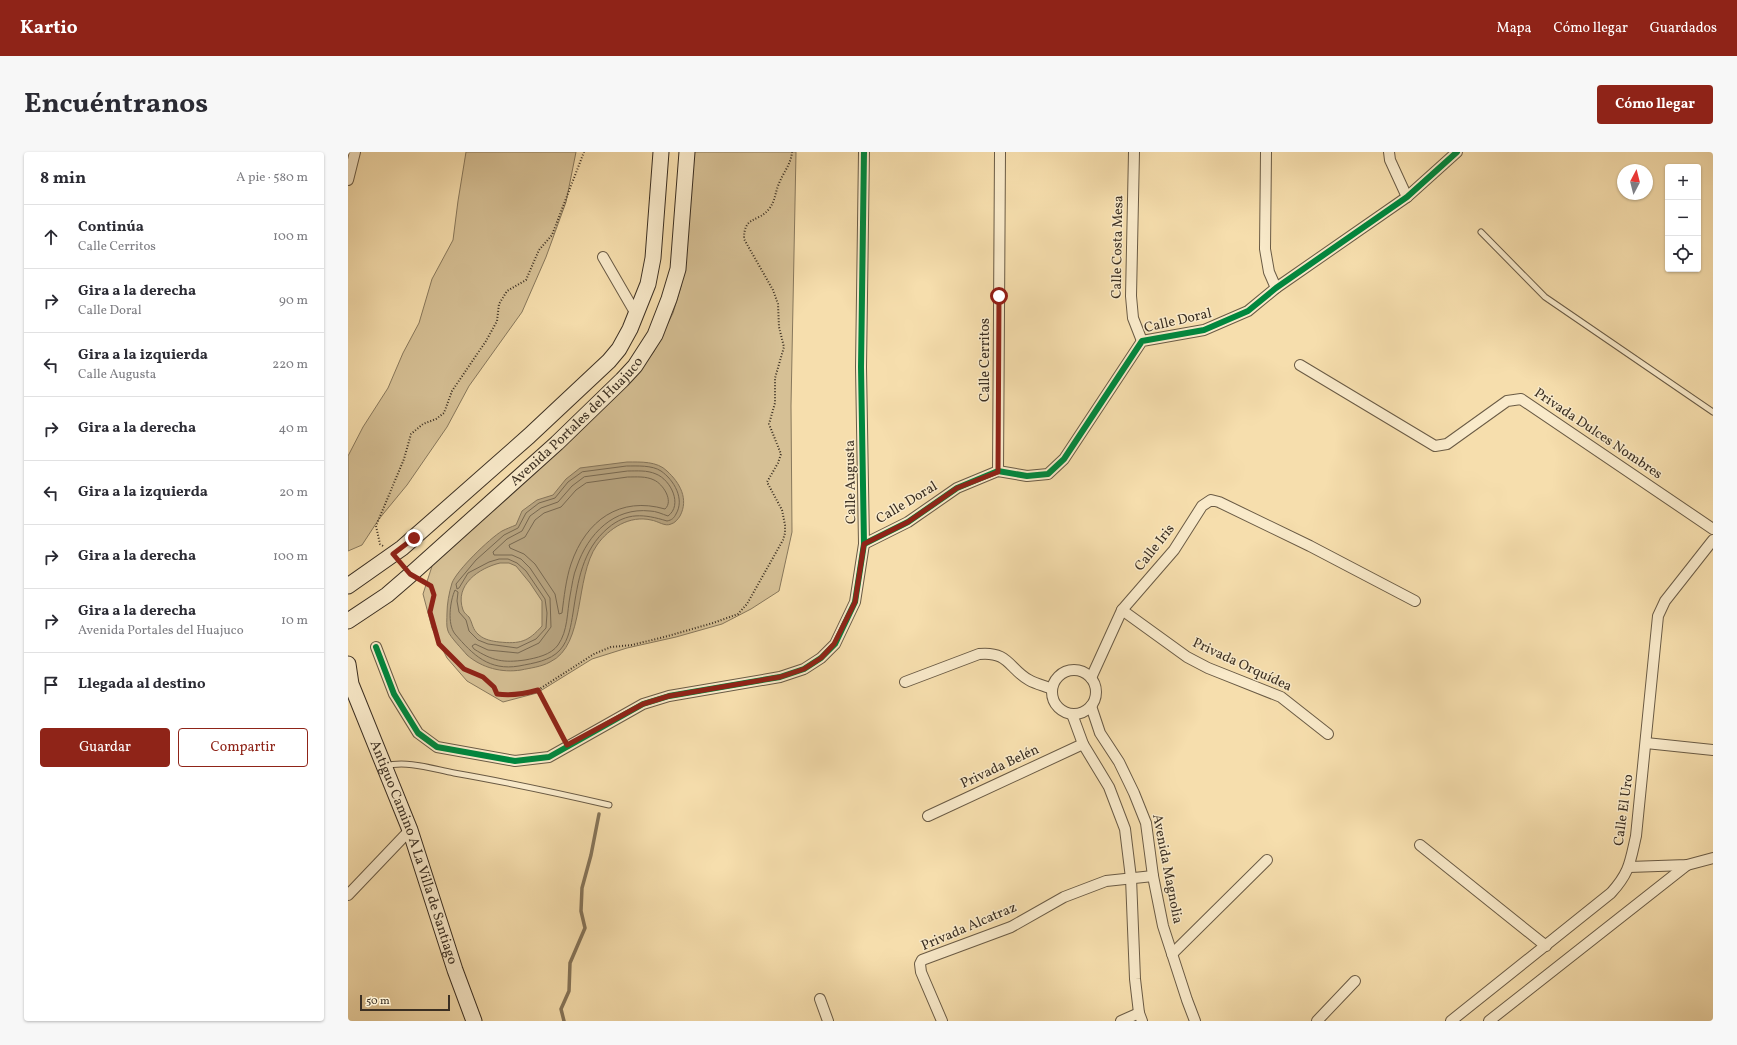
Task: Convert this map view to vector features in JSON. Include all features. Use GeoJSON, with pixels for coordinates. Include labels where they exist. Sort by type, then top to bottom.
{"type":"FeatureCollection","features":[{"type":"Feature","properties":{"kind":"street"},"geometry":{"type":"LineString","coordinates":[[349,176],[355,152]]}},
{"type":"Feature","properties":{"kind":"street","name":"Avenida Portales del Huajuco"},"geometry":{"type":"LineString","coordinates":[[348,586],[393,554],[529,436],[609,360],[619,348],[630,329],[648,284],[653,258],[661,152]]}},
{"type":"Feature","properties":{"kind":"street","name":"Avenida Portales del Huajuco"},"geometry":{"type":"LineString","coordinates":[[348,621],[387,595],[557,443],[635,366],[655,335],[669,299],[678,269],[687,152]]}},
{"type":"Feature","properties":{"kind":"street","name":"Calle Augusta"},"geometry":{"type":"LineString","coordinates":[[376,647],[394,694],[418,733],[437,747],[515,761],[548,757],[567,745],[643,704],[669,696],[780,677],[804,669],[821,658],[834,644],[855,602],[864,544],[862,367],[864,152]]}},
{"type":"Feature","properties":{"kind":"street","name":"Calle Cerritos"},"geometry":{"type":"LineString","coordinates":[[998,472],[1000,152]]}},
{"type":"Feature","properties":{"kind":"street","name":"Calle Costa Mesa"},"geometry":{"type":"LineString","coordinates":[[1134,152],[1131,296],[1133,318],[1142,341]]}},
{"type":"Feature","properties":{"kind":"street"},"geometry":{"type":"LineString","coordinates":[[1266,152],[1265,249],[1269,272],[1276,288]]}},
{"type":"Feature","properties":{"kind":"street"},"geometry":{"type":"LineString","coordinates":[[1389,152],[1390,160],[1407,197]]}},
{"type":"Feature","properties":{"kind":"street","name":"Calle Doral"},"geometry":{"type":"LineString","coordinates":[[864,544],[908,522],[957,488],[998,472],[1027,476],[1040,476],[1048,474],[1064,459],[1142,341],[1204,330],[1248,311],[1276,288],[1407,197],[1457,152]]}},
{"type":"Feature","properties":{"kind":"street"},"geometry":{"type":"LineString","coordinates":[[603,257],[636,314]]}},
{"type":"Feature","properties":{"kind":"street","name":"Privada Dulces Nombres"},"geometry":{"type":"LineString","coordinates":[[1300,365],[1435,446],[1447,444],[1508,400],[1521,399],[1713,528]]}},
{"type":"Feature","properties":{"kind":"street","name":"Calle Iris"},"geometry":{"type":"LineString","coordinates":[[1091,678],[1122,610],[1174,550],[1202,506],[1208,501],[1214,500],[1219,502],[1310,546],[1414,601]]}},
{"type":"Feature","properties":{"kind":"street","name":"Calle El Uro"},"geometry":{"type":"LineString","coordinates":[[1451,1021],[1611,893],[1621,882],[1629,867],[1636,836],[1658,616],[1661,608],[1713,540]]}},
{"type":"Feature","properties":{"kind":"street"},"geometry":{"type":"LineString","coordinates":[[393,554],[410,574]]}},
{"type":"Feature","properties":{"kind":"street","name":"Privada Orquídea"},"geometry":{"type":"LineString","coordinates":[[1122,610],[1192,660],[1208,668],[1281,697],[1328,734]]}},
{"type":"Feature","properties":{"kind":"street"},"geometry":{"type":"LineString","coordinates":[[905,682],[979,654],[988,653],[1004,658],[1028,680],[1052,689]]}},
{"type":"Feature","properties":{"kind":"street","name":"Antiguo Camino A La Villa de Santiago"},"geometry":{"type":"LineString","coordinates":[[348,664],[350,682],[410,830],[455,970],[474,1021]]}},
{"type":"Feature","properties":{"kind":"street"},"geometry":{"type":"LineString","coordinates":[[1070,670],[1078,670],[1091,678],[1095,684],[1095,699],[1086,711],[1079,714],[1072,714],[1059,708],[1053,696],[1052,689],[1058,677],[1070,670]]}},
{"type":"Feature","properties":{"kind":"street","name":"Avenida Magnolia"},"geometry":{"type":"LineString","coordinates":[[1091,706],[1100,733],[1119,762],[1146,823],[1153,876],[1163,926],[1186,1000],[1195,1021]]}},
{"type":"Feature","properties":{"kind":"street"},"geometry":{"type":"LineString","coordinates":[[1072,714],[1083,744],[1109,787],[1124,829],[1130,878],[1135,979],[1141,1017],[1121,1021]]}},
{"type":"Feature","properties":{"kind":"street"},"geometry":{"type":"LineString","coordinates":[[1646,743],[1713,750]]}},
{"type":"Feature","properties":{"kind":"street","name":"Privada Belén"},"geometry":{"type":"LineString","coordinates":[[928,816],[1083,744]]}},
{"type":"Feature","properties":{"kind":"street"},"geometry":{"type":"LineString","coordinates":[[348,895],[410,830]]}},
{"type":"Feature","properties":{"kind":"street"},"geometry":{"type":"LineString","coordinates":[[1420,845],[1546,946]]}},
{"type":"Feature","properties":{"kind":"street"},"geometry":{"type":"LineString","coordinates":[[1629,867],[1687,865],[1713,858]]}},
{"type":"Feature","properties":{"kind":"street"},"geometry":{"type":"LineString","coordinates":[[1172,954],[1267,860]]}},
{"type":"Feature","properties":{"kind":"street"},"geometry":{"type":"LineString","coordinates":[[1489,1021],[1687,865]]}},
{"type":"Feature","properties":{"kind":"street","name":"Privada Alcatraz"},"geometry":{"type":"LineString","coordinates":[[942,1021],[921,972],[920,968],[922,960],[1011,927],[1064,897],[1106,881],[1153,876]]}},
{"type":"Feature","properties":{"kind":"street"},"geometry":{"type":"LineString","coordinates":[[1317,1021],[1355,981]]}},
{"type":"Feature","properties":{"kind":"street"},"geometry":{"type":"LineString","coordinates":[[820,999],[828,1021]]}},
{"type":"Feature","properties":{"kind":"lane"},"geometry":{"type":"LineString","coordinates":[[1481,232],[1545,297],[1713,412]]}},
{"type":"Feature","properties":{"kind":"lane"},"geometry":{"type":"LineString","coordinates":[[384,767],[395,763],[417,766],[525,786],[609,805]]}},
{"type":"Feature","properties":{"kind":"path"},"geometry":{"type":"LineString","coordinates":[[393,554],[380,544],[376,526],[404,460],[411,434],[423,424],[436,419],[444,413],[452,391],[486,341],[497,321],[499,304],[507,291],[526,280],[539,250],[552,235],[584,152]]}},
{"type":"Feature","properties":{"kind":"path"},"geometry":{"type":"LineString","coordinates":[[410,574],[431,586],[434,595],[430,612],[439,644],[464,669],[483,677],[494,687],[497,694],[524,694],[538,690],[594,654],[612,647],[632,645],[668,636],[714,623],[738,614],[747,604],[782,540],[786,525],[782,510],[767,482],[778,463],[781,454],[769,424],[775,403],[775,378],[784,347],[779,327],[778,304],[773,290],[744,239],[744,230],[747,223],[768,210],[773,203],[778,186],[788,169],[792,152]]}},
{"type":"Feature","properties":{"kind":"path"},"geometry":{"type":"LineString","coordinates":[[538,690],[567,745]]}},
{"type":"Feature","properties":{"kind":"shaded area"},"geometry":{"type":"Polygon","coordinates":[[[466,152],[576,152],[566,202],[546,257],[522,312],[469,386],[447,427],[407,485],[379,519],[362,545],[348,551],[348,456],[363,427],[388,388],[403,353],[419,323],[432,279],[453,240],[466,152]]]}},
{"type":"Feature","properties":{"kind":"shaded area"},"geometry":{"type":"Polygon","coordinates":[[[692,152],[796,152],[791,406],[792,532],[779,591],[751,609],[722,624],[676,637],[627,648],[592,659],[537,693],[503,702],[467,681],[447,658],[432,628],[423,594],[434,560],[507,497],[603,409],[653,353],[673,313],[681,286],[692,152]]]}},
{"type":"Feature","properties":{"kind":"water"},"geometry":{"type":"Polygon","coordinates":[[[627,462],[658,465],[672,476],[679,486],[684,503],[683,510],[675,522],[669,525],[643,519],[635,519],[614,528],[602,539],[597,545],[590,559],[585,575],[575,626],[569,641],[561,653],[550,662],[536,667],[507,671],[492,668],[473,660],[454,640],[448,631],[447,606],[452,583],[455,577],[496,535],[516,525],[522,511],[537,500],[553,495],[566,479],[580,468],[627,462]],[[509,563],[492,565],[477,573],[465,585],[461,601],[463,610],[469,617],[475,631],[481,637],[491,641],[513,643],[528,639],[542,626],[542,601],[516,566],[509,563]]]}},
{"type":"Feature","properties":{"kind":"waterway"},"geometry":{"type":"LineString","coordinates":[[564,1021],[561,1009],[569,991],[570,963],[585,928],[581,911],[582,888],[591,855],[599,814]]}},
{"type":"Feature","properties":{"kind":"cycle path"},"geometry":{"type":"LineString","coordinates":[[376,647],[394,694],[418,733],[437,747],[515,761],[549,757],[643,704],[669,696],[780,677],[804,669],[821,658],[835,644],[855,602],[864,544],[861,367],[864,152]]}},
{"type":"Feature","properties":{"kind":"cycle path"},"geometry":{"type":"LineString","coordinates":[[864,544],[908,522],[957,488],[998,471],[1027,476],[1048,474],[1064,459],[1142,341],[1204,330],[1248,311],[1276,288],[1407,197],[1457,152]]}},
{"type":"Feature","properties":{"kind":"route"},"geometry":{"type":"LineString","coordinates":[[414,538],[393,554],[410,574],[431,586],[434,595],[430,612],[439,644],[464,669],[483,677],[494,687],[497,694],[524,694],[538,690],[567,745],[643,704],[669,696],[780,677],[804,669],[821,658],[834,644],[855,602],[864,544],[908,522],[957,488],[998,472],[999,296]]}}]}
